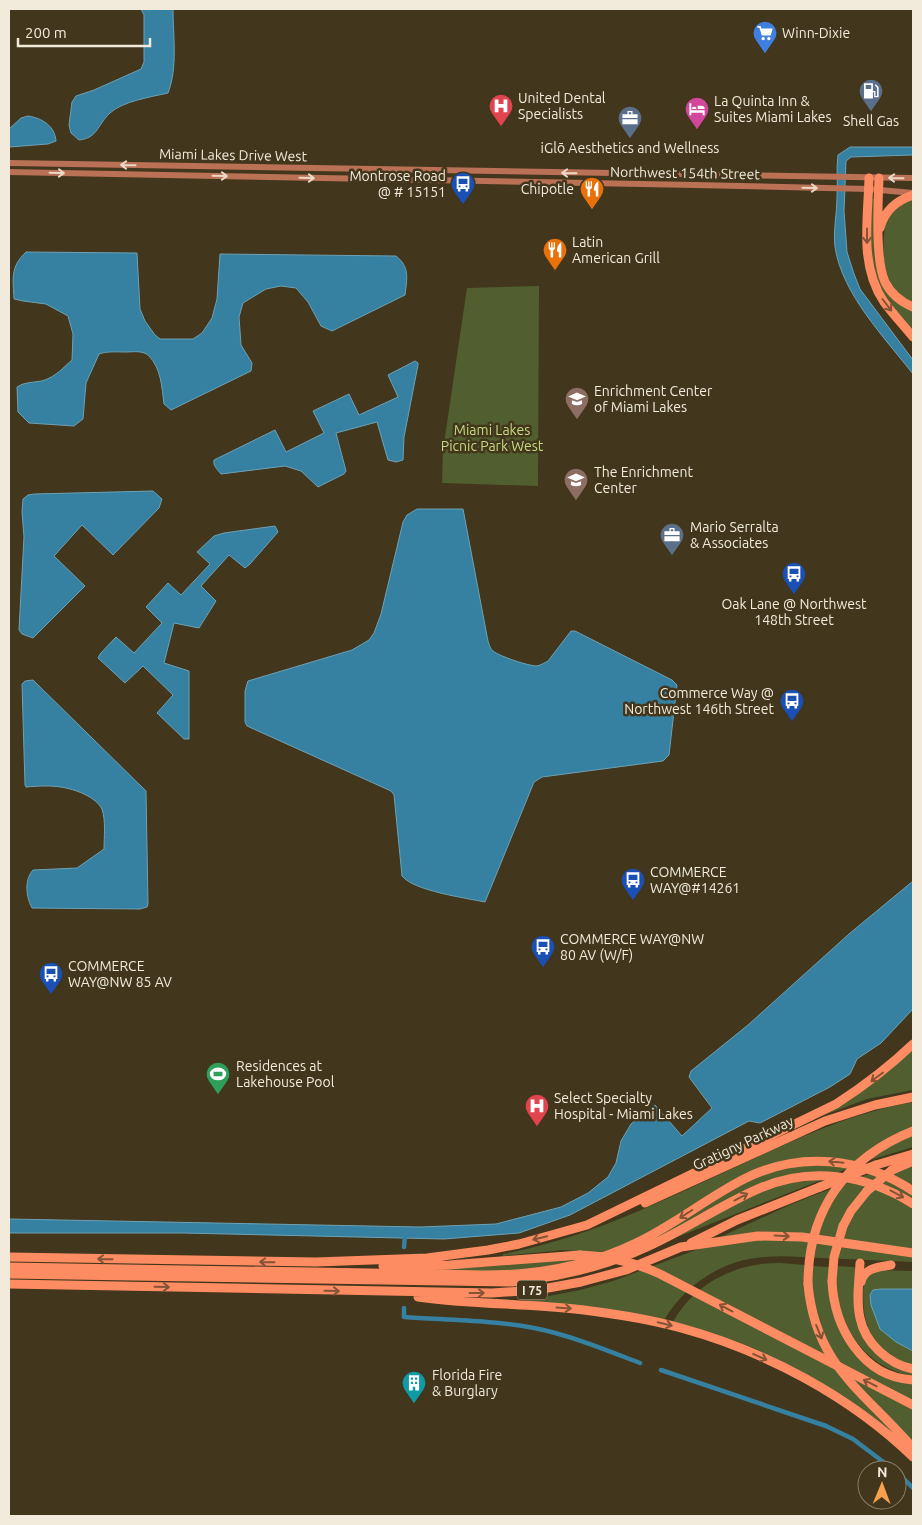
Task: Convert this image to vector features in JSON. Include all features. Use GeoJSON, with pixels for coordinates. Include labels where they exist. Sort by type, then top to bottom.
{"type":"FeatureCollection","features":[{"type":"Feature","properties":{"kind":"highway"},"geometry":{"type":"LineString","coordinates":[[874,178],[881,271],[891,292],[900,300],[913,307]]}},
{"type":"Feature","properties":{"kind":"highway"},"geometry":{"type":"LineString","coordinates":[[874,190],[866,237],[870,269],[884,301],[913,338]]}},
{"type":"Feature","properties":{"kind":"highway"},"geometry":{"type":"LineString","coordinates":[[879,236],[883,219],[889,210],[898,201],[913,194]]}},
{"type":"Feature","properties":{"kind":"highway"},"geometry":{"type":"LineString","coordinates":[[9,1257],[316,1262],[389,1260],[470,1253],[519,1244],[587,1225],[836,1104],[859,1090],[891,1066],[913,1044]]}},
{"type":"Feature","properties":{"kind":"highway","name":"Gratigny Parkway"},"geometry":{"type":"LineString","coordinates":[[587,1225],[633,1209],[825,1121],[875,1105],[913,1097]]}},
{"type":"Feature","properties":{"kind":"highway"},"geometry":{"type":"LineString","coordinates":[[913,1131],[887,1143],[864,1158],[835,1190],[823,1210],[814,1234],[809,1260],[808,1284],[811,1310],[817,1330],[841,1372],[913,1448]]}},
{"type":"Feature","properties":{"kind":"highway"},"geometry":{"type":"LineString","coordinates":[[682,1247],[737,1220],[876,1165],[913,1154]]}},
{"type":"Feature","properties":{"kind":"highway"},"geometry":{"type":"LineString","coordinates":[[9,1267],[522,1274],[573,1266],[626,1248],[664,1228],[743,1180],[782,1165],[813,1161],[851,1164],[882,1173],[913,1191]]}},
{"type":"Feature","properties":{"kind":"highway"},"geometry":{"type":"LineString","coordinates":[[913,1161],[892,1170],[867,1190],[851,1212],[843,1226],[834,1257],[832,1281],[837,1315],[843,1330],[852,1344],[877,1367],[893,1376],[913,1380]]}},
{"type":"Feature","properties":{"kind":"highway"},"geometry":{"type":"LineString","coordinates":[[9,1274],[512,1282],[569,1274],[628,1256],[659,1242],[748,1193],[792,1178],[828,1176],[854,1179],[879,1186],[913,1204]]}},
{"type":"Feature","properties":{"kind":"highway"},"geometry":{"type":"LineString","coordinates":[[682,1247],[736,1238],[777,1236],[823,1240],[913,1253]]}},
{"type":"Feature","properties":{"kind":"highway","name":"I 75"},"geometry":{"type":"LineString","coordinates":[[9,1284],[376,1292],[482,1293],[537,1290],[608,1275],[647,1262],[682,1247]]}},
{"type":"Feature","properties":{"kind":"highway"},"geometry":{"type":"LineString","coordinates":[[316,1262],[358,1266],[432,1266],[580,1255],[613,1258],[660,1274],[913,1405]]}},
{"type":"Feature","properties":{"kind":"highway"},"geometry":{"type":"LineString","coordinates":[[860,1263],[860,1318],[872,1343],[895,1364],[913,1369]]}},
{"type":"Feature","properties":{"kind":"highway"},"geometry":{"type":"LineString","coordinates":[[859,1287],[862,1278],[869,1269],[890,1265]]}},
{"type":"Feature","properties":{"kind":"highway"},"geometry":{"type":"LineString","coordinates":[[376,1292],[434,1300],[582,1310],[648,1320],[681,1328],[731,1345],[802,1377],[865,1417],[898,1442],[913,1457]]}},
{"type":"Feature","properties":{"kind":"main road","name":"Miami Lakes Drive West"},"geometry":{"type":"LineString","coordinates":[[9,164],[456,172]]}},
{"type":"Feature","properties":{"kind":"main road","name":"Miami Lakes Drive West"},"geometry":{"type":"LineString","coordinates":[[9,172],[456,180]]}},
{"type":"Feature","properties":{"kind":"main road","name":"Northwest 154th Street"},"geometry":{"type":"LineString","coordinates":[[456,172],[913,178]]}},
{"type":"Feature","properties":{"kind":"main road","name":"Northwest 154th Street"},"geometry":{"type":"LineString","coordinates":[[456,180],[846,189],[913,194]]}},
{"type":"Feature","properties":{"kind":"green space"},"geometry":{"type":"Polygon","coordinates":[[[875,198],[881,279],[913,309],[913,332],[886,296],[872,265],[869,233],[872,199],[875,198]]]}},
{"type":"Feature","properties":{"kind":"green space"},"geometry":{"type":"Polygon","coordinates":[[[913,198],[913,303],[907,301],[899,294],[888,281],[884,261],[884,238],[890,212],[913,198]]]}},
{"type":"Feature","properties":{"kind":"green space","name":"Miami Lakes Picnic Park West"},"geometry":{"type":"Polygon","coordinates":[[[539,286],[538,486],[442,483],[443,450],[467,288],[539,286]]]}},
{"type":"Feature","properties":{"kind":"green space"},"geometry":{"type":"Polygon","coordinates":[[[913,1048],[913,1090],[867,1099],[819,1117],[913,1048]]]}},
{"type":"Feature","properties":{"kind":"green space"},"geometry":{"type":"Polygon","coordinates":[[[913,1102],[913,1147],[864,1162],[774,1165],[673,1221],[606,1253],[563,1250],[503,1256],[503,1254],[536,1247],[568,1237],[631,1214],[831,1125],[870,1112],[913,1102]]]}},
{"type":"Feature","properties":{"kind":"green space"},"geometry":{"type":"Polygon","coordinates":[[[913,1163],[913,1187],[892,1174],[913,1163]]]}},
{"type":"Feature","properties":{"kind":"green space"},"geometry":{"type":"Polygon","coordinates":[[[815,1164],[849,1168],[839,1172],[793,1174],[651,1242],[645,1243],[749,1180],[779,1169],[815,1164]]]}},
{"type":"Feature","properties":{"kind":"green space"},"geometry":{"type":"Polygon","coordinates":[[[871,1173],[913,1194],[913,1200],[887,1185],[861,1177],[871,1173]]]}},
{"type":"Feature","properties":{"kind":"green space"},"geometry":{"type":"Polygon","coordinates":[[[824,1179],[670,1240],[735,1204],[780,1184],[824,1179]]]}},
{"type":"Feature","properties":{"kind":"green space"},"geometry":{"type":"Polygon","coordinates":[[[851,1180],[868,1185],[835,1239],[817,1235],[820,1225],[843,1184],[851,1180]]]}},
{"type":"Feature","properties":{"kind":"green space"},"geometry":{"type":"Polygon","coordinates":[[[875,1187],[913,1209],[913,1251],[841,1239],[850,1219],[875,1187]]]}},
{"type":"Feature","properties":{"kind":"green space"},"geometry":{"type":"Polygon","coordinates":[[[833,1188],[811,1235],[718,1238],[792,1204],[833,1188]]]}},
{"type":"Feature","properties":{"kind":"green space"},"geometry":{"type":"Polygon","coordinates":[[[771,1237],[913,1255],[913,1262],[785,1256],[749,1259],[734,1263],[706,1276],[683,1295],[664,1320],[523,1301],[580,1290],[613,1281],[701,1248],[771,1237]]]}},
{"type":"Feature","properties":{"kind":"green space"},"geometry":{"type":"Polygon","coordinates":[[[577,1258],[579,1261],[520,1271],[414,1271],[492,1266],[577,1258]]]}},
{"type":"Feature","properties":{"kind":"green space"},"geometry":{"type":"Polygon","coordinates":[[[780,1263],[806,1265],[816,1333],[896,1434],[894,1435],[814,1381],[764,1353],[730,1339],[673,1322],[693,1296],[718,1278],[732,1271],[747,1267],[780,1263]]]}},
{"type":"Feature","properties":{"kind":"green space"},"geometry":{"type":"Polygon","coordinates":[[[812,1266],[829,1267],[834,1310],[867,1363],[913,1382],[913,1444],[859,1388],[825,1340],[814,1302],[812,1266]]]}},
{"type":"Feature","properties":{"kind":"green space"},"geometry":{"type":"Polygon","coordinates":[[[835,1266],[854,1267],[856,1269],[855,1301],[869,1341],[913,1371],[913,1376],[889,1369],[879,1363],[869,1356],[854,1338],[837,1303],[835,1266]]]}},
{"type":"Feature","properties":{"kind":"green space"},"geometry":{"type":"Polygon","coordinates":[[[877,1270],[913,1271],[913,1289],[873,1290],[870,1295],[871,1305],[913,1351],[913,1366],[898,1360],[887,1352],[871,1334],[866,1322],[863,1296],[864,1280],[877,1270]]]}},
{"type":"Feature","properties":{"kind":"water"},"geometry":{"type":"Polygon","coordinates":[[[141,9],[173,9],[174,62],[168,93],[122,105],[110,113],[94,134],[79,140],[71,133],[69,125],[72,102],[76,96],[141,69],[144,62],[144,15],[141,9]]]}},
{"type":"Feature","properties":{"kind":"water"},"geometry":{"type":"Polygon","coordinates":[[[28,116],[47,124],[53,131],[56,141],[48,144],[9,147],[9,129],[21,118],[28,116]]]}},
{"type":"Feature","properties":{"kind":"water"},"geometry":{"type":"Polygon","coordinates":[[[850,147],[913,147],[913,155],[851,157],[846,161],[844,211],[847,252],[860,289],[913,360],[913,374],[866,315],[846,282],[839,264],[835,247],[837,160],[838,155],[850,147]]]}},
{"type":"Feature","properties":{"kind":"water"},"geometry":{"type":"Polygon","coordinates":[[[26,252],[137,253],[140,309],[145,321],[160,339],[193,339],[202,333],[212,318],[217,299],[220,254],[396,256],[406,269],[405,295],[332,331],[321,326],[308,302],[296,288],[281,286],[266,289],[243,303],[239,317],[241,345],[252,363],[251,371],[171,410],[164,404],[162,385],[158,372],[149,356],[138,352],[102,353],[99,354],[86,383],[83,419],[74,426],[29,423],[18,412],[17,387],[49,378],[72,360],[73,334],[68,316],[46,304],[14,299],[13,279],[15,268],[26,252]]]}},
{"type":"Feature","properties":{"kind":"water"},"geometry":{"type":"Polygon","coordinates":[[[415,361],[418,365],[404,437],[403,460],[396,462],[388,460],[377,422],[336,433],[346,471],[344,474],[318,487],[301,471],[285,466],[221,474],[215,466],[214,460],[275,430],[286,452],[324,433],[313,411],[349,394],[359,415],[398,397],[388,375],[415,361]]]}},
{"type":"Feature","properties":{"kind":"water"},"geometry":{"type":"Polygon","coordinates":[[[153,491],[162,499],[159,508],[113,555],[82,525],[54,556],[85,586],[33,638],[22,634],[19,630],[24,537],[23,499],[28,495],[34,494],[153,491]]]}},
{"type":"Feature","properties":{"kind":"water"},"geometry":{"type":"Polygon","coordinates":[[[417,509],[463,509],[488,640],[493,651],[514,660],[537,666],[548,661],[571,631],[575,631],[672,680],[677,685],[669,755],[663,761],[542,777],[534,782],[485,902],[429,890],[417,886],[402,876],[394,795],[391,791],[247,726],[245,722],[245,691],[248,681],[352,650],[369,640],[374,633],[381,614],[403,522],[407,515],[417,509]]]}},
{"type":"Feature","properties":{"kind":"water"},"geometry":{"type":"Polygon","coordinates":[[[275,526],[278,532],[250,564],[245,568],[229,555],[201,586],[216,601],[199,628],[174,623],[164,663],[189,671],[189,739],[184,739],[157,713],[173,695],[143,666],[125,683],[98,658],[116,637],[134,653],[162,623],[146,607],[168,583],[181,595],[210,564],[197,552],[214,536],[275,526]]]}},
{"type":"Feature","properties":{"kind":"water"},"geometry":{"type":"Polygon","coordinates":[[[33,680],[146,791],[147,907],[140,909],[32,908],[28,899],[27,884],[33,870],[77,868],[104,849],[105,829],[102,809],[98,803],[88,796],[65,788],[50,786],[26,787],[25,785],[22,684],[25,681],[33,680]]]}},
{"type":"Feature","properties":{"kind":"water"},"geometry":{"type":"Polygon","coordinates":[[[913,881],[913,1009],[881,1043],[857,1059],[850,1074],[830,1087],[760,1123],[749,1121],[570,1215],[519,1233],[444,1239],[183,1233],[9,1233],[9,1219],[420,1227],[496,1224],[561,1207],[588,1193],[608,1177],[616,1163],[621,1141],[631,1124],[655,1105],[682,1136],[712,1108],[689,1077],[691,1071],[748,1025],[849,934],[913,881]]]}},
{"type":"Feature","properties":{"kind":"water"},"geometry":{"type":"Polygon","coordinates":[[[913,1289],[913,1351],[896,1342],[880,1329],[871,1305],[870,1295],[873,1290],[913,1289]]]}},
{"type":"Feature","properties":{"kind":"waterway"},"geometry":{"type":"LineString","coordinates":[[404,1247],[405,1234]]}},
{"type":"Feature","properties":{"kind":"waterway"},"geometry":{"type":"LineString","coordinates":[[404,1308],[404,1317],[502,1323],[547,1331],[588,1343],[640,1363]]}},
{"type":"Feature","properties":{"kind":"waterway"},"geometry":{"type":"LineString","coordinates":[[661,1370],[826,1426],[853,1439],[881,1460]]}},
{"type":"Feature","properties":{"kind":"waterway"},"geometry":{"type":"LineString","coordinates":[[907,1482],[913,1488]]}},
{"type":"Feature","properties":{"kind":"place","name":"Winn-Dixie"},"geometry":{"type":"Point","coordinates":[765,54]}},
{"type":"Feature","properties":{"kind":"place","name":"Shell Gas"},"geometry":{"type":"Point","coordinates":[871,112]}},
{"type":"Feature","properties":{"kind":"place","name":"United Dental Specialists"},"geometry":{"type":"Point","coordinates":[501,127]}},
{"type":"Feature","properties":{"kind":"place","name":"La Quinta Inn & Suites Miami Lakes"},"geometry":{"type":"Point","coordinates":[697,130]}},
{"type":"Feature","properties":{"kind":"place","name":"iGlō Aesthetics and Wellness"},"geometry":{"type":"Point","coordinates":[630,139]}},
{"type":"Feature","properties":{"kind":"place","name":"Montrose Road @ # 15151"},"geometry":{"type":"Point","coordinates":[463,205]}},
{"type":"Feature","properties":{"kind":"place","name":"Chipotle"},"geometry":{"type":"Point","coordinates":[592,210]}},
{"type":"Feature","properties":{"kind":"place","name":"Latin American Grill"},"geometry":{"type":"Point","coordinates":[555,271]}},
{"type":"Feature","properties":{"kind":"place","name":"Enrichment Center of Miami Lakes"},"geometry":{"type":"Point","coordinates":[577,420]}},
{"type":"Feature","properties":{"kind":"place","name":"The Enrichment Center"},"geometry":{"type":"Point","coordinates":[576,501]}},
{"type":"Feature","properties":{"kind":"place","name":"Mario Serralta & Associates"},"geometry":{"type":"Point","coordinates":[672,556]}},
{"type":"Feature","properties":{"kind":"place","name":"Oak Lane @ Northwest 148th Street"},"geometry":{"type":"Point","coordinates":[794,595]}},
{"type":"Feature","properties":{"kind":"place","name":"Commerce Way @ Northwest 146th Street"},"geometry":{"type":"Point","coordinates":[792,722]}},
{"type":"Feature","properties":{"kind":"place","name":"COMMERCE WAY@#14261"},"geometry":{"type":"Point","coordinates":[633,901]}},
{"type":"Feature","properties":{"kind":"place","name":"COMMERCE WAY@NW 80 AV (W/F)"},"geometry":{"type":"Point","coordinates":[543,968]}},
{"type":"Feature","properties":{"kind":"place","name":"COMMERCE WAY@NW 85 AV"},"geometry":{"type":"Point","coordinates":[51,995]}},
{"type":"Feature","properties":{"kind":"place","name":"Residences at Lakehouse Pool"},"geometry":{"type":"Point","coordinates":[218,1095]}},
{"type":"Feature","properties":{"kind":"place","name":"Select Specialty Hospital - Miami Lakes"},"geometry":{"type":"Point","coordinates":[537,1127]}},
{"type":"Feature","properties":{"kind":"place","name":"Florida Fire & Burglary"},"geometry":{"type":"Point","coordinates":[414,1404]}}]}
